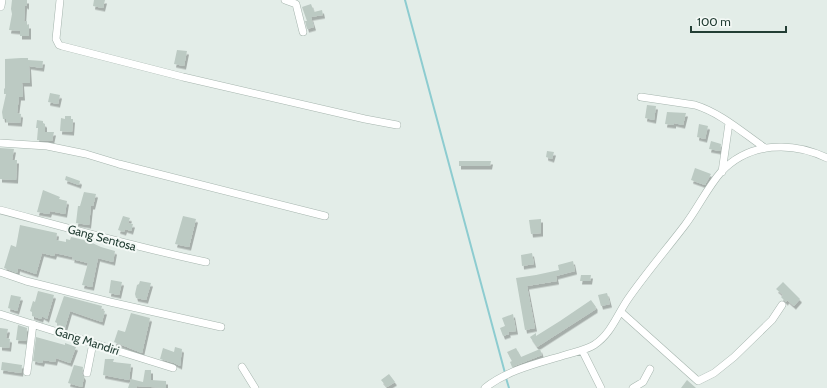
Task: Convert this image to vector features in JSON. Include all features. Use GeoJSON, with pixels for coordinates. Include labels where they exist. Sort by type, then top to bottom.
{"type":"FeatureCollection","features":[{"type":"Feature","properties":{"kind":"street"},"geometry":{"type":"LineString","coordinates":[[0,6],[1,0]]}},
{"type":"Feature","properties":{"kind":"street"},"geometry":{"type":"LineString","coordinates":[[60,0],[56,39],[59,45],[229,88],[366,120],[397,125]]}},
{"type":"Feature","properties":{"kind":"street"},"geometry":{"type":"LineString","coordinates":[[285,0],[296,4],[303,32]]}},
{"type":"Feature","properties":{"kind":"street"},"geometry":{"type":"LineString","coordinates":[[641,97],[702,107],[729,123],[765,148]]}},
{"type":"Feature","properties":{"kind":"street"},"geometry":{"type":"LineString","coordinates":[[722,172],[729,123]]}},
{"type":"Feature","properties":{"kind":"street"},"geometry":{"type":"LineString","coordinates":[[0,143],[47,146],[86,154],[119,164],[326,216]]}},
{"type":"Feature","properties":{"kind":"street"},"geometry":{"type":"LineString","coordinates":[[485,388],[498,379],[528,366],[594,345],[605,335],[639,283],[686,224],[722,172],[744,155],[756,149],[782,147],[801,148],[827,158]]}},
{"type":"Feature","properties":{"kind":"street","name":"Gang Sentosa"},"geometry":{"type":"LineString","coordinates":[[0,210],[149,250],[206,262]]}},
{"type":"Feature","properties":{"kind":"street"},"geometry":{"type":"LineString","coordinates":[[0,272],[26,281],[110,302],[221,327]]}},
{"type":"Feature","properties":{"kind":"street"},"geometry":{"type":"LineString","coordinates":[[621,312],[698,381],[714,373],[734,357],[772,320],[782,305]]}},
{"type":"Feature","properties":{"kind":"street","name":"Gang Mandiri"},"geometry":{"type":"LineString","coordinates":[[0,314],[173,368]]}},
{"type":"Feature","properties":{"kind":"street"},"geometry":{"type":"LineString","coordinates":[[27,372],[33,324]]}},
{"type":"Feature","properties":{"kind":"street"},"geometry":{"type":"LineString","coordinates":[[87,374],[93,342]]}},
{"type":"Feature","properties":{"kind":"street"},"geometry":{"type":"LineString","coordinates":[[582,350],[601,388]]}},
{"type":"Feature","properties":{"kind":"street"},"geometry":{"type":"LineString","coordinates":[[242,367],[255,388]]}},
{"type":"Feature","properties":{"kind":"street"},"geometry":{"type":"LineString","coordinates":[[633,388],[642,382],[650,369]]}},
{"type":"Feature","properties":{"kind":"building"},"geometry":{"type":"Polygon","coordinates":[[[12,0],[27,0],[27,6],[25,5],[24,22],[27,21],[27,25],[29,25],[29,36],[20,36],[20,31],[9,30],[12,14],[12,0]]]}},
{"type":"Feature","properties":{"kind":"building"},"geometry":{"type":"Polygon","coordinates":[[[94,0],[105,0],[103,8],[93,6],[94,0]]]}},
{"type":"Feature","properties":{"kind":"building"},"geometry":{"type":"Polygon","coordinates":[[[311,4],[314,12],[322,10],[323,15],[311,17],[314,27],[307,29],[305,21],[307,21],[302,7],[311,4]]]}},
{"type":"Feature","properties":{"kind":"building"},"geometry":{"type":"Polygon","coordinates":[[[177,50],[187,51],[184,66],[174,64],[177,50]]]}},
{"type":"Feature","properties":{"kind":"building"},"geometry":{"type":"Polygon","coordinates":[[[21,58],[43,61],[42,68],[29,66],[30,83],[22,83],[23,97],[19,97],[17,113],[21,114],[20,123],[6,122],[6,119],[3,119],[2,112],[6,94],[4,94],[5,59],[21,58]]]}},
{"type":"Feature","properties":{"kind":"building"},"geometry":{"type":"Polygon","coordinates":[[[50,93],[60,95],[58,104],[48,102],[50,93]]]}},
{"type":"Feature","properties":{"kind":"building"},"geometry":{"type":"Polygon","coordinates":[[[647,105],[656,106],[654,120],[645,118],[647,105]]]}},
{"type":"Feature","properties":{"kind":"building"},"geometry":{"type":"Polygon","coordinates":[[[667,112],[686,113],[683,125],[674,123],[674,125],[665,124],[667,112]]]}},
{"type":"Feature","properties":{"kind":"building"},"geometry":{"type":"Polygon","coordinates":[[[65,116],[71,116],[71,119],[73,119],[72,132],[60,131],[61,118],[65,119],[65,116]]]}},
{"type":"Feature","properties":{"kind":"building"},"geometry":{"type":"Polygon","coordinates":[[[37,120],[43,121],[45,124],[45,132],[54,132],[52,141],[37,140],[37,120]]]}},
{"type":"Feature","properties":{"kind":"building"},"geometry":{"type":"Polygon","coordinates":[[[699,124],[708,126],[705,139],[697,137],[699,124]]]}},
{"type":"Feature","properties":{"kind":"building"},"geometry":{"type":"Polygon","coordinates":[[[711,141],[721,144],[720,151],[709,149],[711,141]]]}},
{"type":"Feature","properties":{"kind":"building"},"geometry":{"type":"Polygon","coordinates":[[[0,148],[14,149],[12,160],[17,160],[16,180],[0,179],[0,148]]]}},
{"type":"Feature","properties":{"kind":"building"},"geometry":{"type":"Polygon","coordinates":[[[547,151],[554,152],[552,159],[546,157],[547,151]]]}},
{"type":"Feature","properties":{"kind":"building"},"geometry":{"type":"Polygon","coordinates":[[[459,161],[491,161],[490,166],[459,166],[459,161]]]}},
{"type":"Feature","properties":{"kind":"building"},"geometry":{"type":"Polygon","coordinates":[[[695,168],[711,174],[705,185],[691,180],[695,168]]]}},
{"type":"Feature","properties":{"kind":"building"},"geometry":{"type":"Polygon","coordinates":[[[66,176],[80,181],[79,185],[65,180],[66,176]]]}},
{"type":"Feature","properties":{"kind":"building"},"geometry":{"type":"Polygon","coordinates":[[[43,190],[60,197],[59,199],[67,201],[65,214],[50,211],[49,214],[37,212],[43,190]]]}},
{"type":"Feature","properties":{"kind":"building"},"geometry":{"type":"Polygon","coordinates":[[[84,192],[96,194],[93,206],[91,206],[89,225],[76,223],[78,206],[80,206],[84,192]]]}},
{"type":"Feature","properties":{"kind":"building"},"geometry":{"type":"Polygon","coordinates":[[[123,216],[130,218],[128,223],[133,224],[131,231],[125,229],[124,232],[118,230],[123,216]]]}},
{"type":"Feature","properties":{"kind":"building"},"geometry":{"type":"Polygon","coordinates":[[[183,216],[196,219],[189,247],[175,244],[183,216]]]}},
{"type":"Feature","properties":{"kind":"building"},"geometry":{"type":"Polygon","coordinates":[[[541,219],[541,233],[531,234],[529,220],[541,219]]]}},
{"type":"Feature","properties":{"kind":"building"},"geometry":{"type":"Polygon","coordinates":[[[20,225],[57,233],[56,240],[66,242],[66,239],[70,240],[71,237],[88,241],[115,251],[113,262],[98,258],[92,287],[82,285],[88,263],[72,259],[73,257],[55,253],[54,256],[42,253],[36,274],[18,268],[17,273],[4,268],[11,245],[16,247],[20,225]]]}},
{"type":"Feature","properties":{"kind":"building"},"geometry":{"type":"Polygon","coordinates":[[[532,253],[534,264],[522,266],[521,255],[532,253]]]}},
{"type":"Feature","properties":{"kind":"building"},"geometry":{"type":"Polygon","coordinates":[[[573,261],[575,271],[556,276],[557,281],[527,286],[535,328],[525,330],[516,278],[559,270],[558,265],[573,261]]]}},
{"type":"Feature","properties":{"kind":"building"},"geometry":{"type":"Polygon","coordinates":[[[581,275],[591,275],[590,281],[580,281],[581,275]]]}},
{"type":"Feature","properties":{"kind":"building"},"geometry":{"type":"Polygon","coordinates":[[[111,280],[122,282],[119,295],[109,293],[111,280]]]}},
{"type":"Feature","properties":{"kind":"building"},"geometry":{"type":"Polygon","coordinates":[[[140,281],[151,283],[146,300],[136,298],[135,294],[137,285],[140,281]]]}},
{"type":"Feature","properties":{"kind":"building"},"geometry":{"type":"Polygon","coordinates":[[[783,282],[800,299],[794,306],[787,300],[786,302],[781,297],[783,295],[776,289],[783,282]]]}},
{"type":"Feature","properties":{"kind":"building"},"geometry":{"type":"Polygon","coordinates":[[[38,291],[54,295],[47,319],[42,316],[41,319],[32,316],[32,312],[30,311],[33,301],[35,302],[38,291]]]}},
{"type":"Feature","properties":{"kind":"building"},"geometry":{"type":"Polygon","coordinates":[[[607,293],[610,304],[601,306],[598,295],[607,293]]]}},
{"type":"Feature","properties":{"kind":"building"},"geometry":{"type":"Polygon","coordinates":[[[11,295],[21,297],[17,311],[8,308],[11,295]]]}},
{"type":"Feature","properties":{"kind":"building"},"geometry":{"type":"Polygon","coordinates":[[[64,296],[102,306],[101,310],[105,311],[102,322],[70,311],[65,328],[57,325],[55,322],[64,296]]]}},
{"type":"Feature","properties":{"kind":"building"},"geometry":{"type":"Polygon","coordinates":[[[591,300],[596,309],[537,347],[530,337],[536,333],[536,336],[591,300]]]}},
{"type":"Feature","properties":{"kind":"building"},"geometry":{"type":"Polygon","coordinates":[[[131,313],[150,318],[142,353],[114,342],[118,330],[125,332],[131,313]]]}},
{"type":"Feature","properties":{"kind":"building"},"geometry":{"type":"Polygon","coordinates":[[[513,314],[516,331],[508,332],[509,334],[503,336],[500,328],[505,326],[502,318],[513,314]]]}},
{"type":"Feature","properties":{"kind":"building"},"geometry":{"type":"Polygon","coordinates":[[[18,325],[27,328],[26,341],[16,340],[18,325]]]}},
{"type":"Feature","properties":{"kind":"building"},"geometry":{"type":"Polygon","coordinates":[[[0,328],[8,329],[6,338],[10,339],[9,348],[0,347],[0,328]]]}},
{"type":"Feature","properties":{"kind":"building"},"geometry":{"type":"Polygon","coordinates":[[[36,337],[65,345],[65,343],[76,347],[70,363],[56,358],[55,362],[43,360],[42,363],[33,361],[36,337]]]}},
{"type":"Feature","properties":{"kind":"building"},"geometry":{"type":"Polygon","coordinates":[[[175,347],[182,349],[180,366],[160,359],[163,348],[174,352],[175,347]]]}},
{"type":"Feature","properties":{"kind":"building"},"geometry":{"type":"Polygon","coordinates":[[[516,348],[521,357],[540,349],[542,355],[512,367],[510,362],[512,361],[507,352],[516,348]]]}},
{"type":"Feature","properties":{"kind":"building"},"geometry":{"type":"Polygon","coordinates":[[[105,359],[114,359],[113,362],[131,364],[129,380],[103,375],[105,359]]]}},
{"type":"Feature","properties":{"kind":"building"},"geometry":{"type":"Polygon","coordinates":[[[2,362],[22,365],[21,373],[1,370],[2,362]]]}},
{"type":"Feature","properties":{"kind":"building"},"geometry":{"type":"Polygon","coordinates":[[[74,365],[83,367],[82,374],[84,377],[82,387],[68,383],[74,365]]]}},
{"type":"Feature","properties":{"kind":"building"},"geometry":{"type":"Polygon","coordinates":[[[145,370],[151,370],[151,380],[166,381],[166,388],[137,386],[136,388],[128,388],[131,379],[143,382],[145,370]]]}},
{"type":"Feature","properties":{"kind":"building"},"geometry":{"type":"Polygon","coordinates":[[[389,374],[395,382],[387,387],[381,380],[389,374]]]}},
{"type":"Feature","properties":{"kind":"building"},"geometry":{"type":"Polygon","coordinates":[[[687,380],[696,388],[681,388],[687,380]]]}},
{"type":"Feature","properties":{"kind":"waterway"},"geometry":{"type":"LineString","coordinates":[[405,0],[505,373]]}},
{"type":"Feature","properties":{"kind":"waterway"},"geometry":{"type":"LineString","coordinates":[[506,378],[509,388]]}}]}
